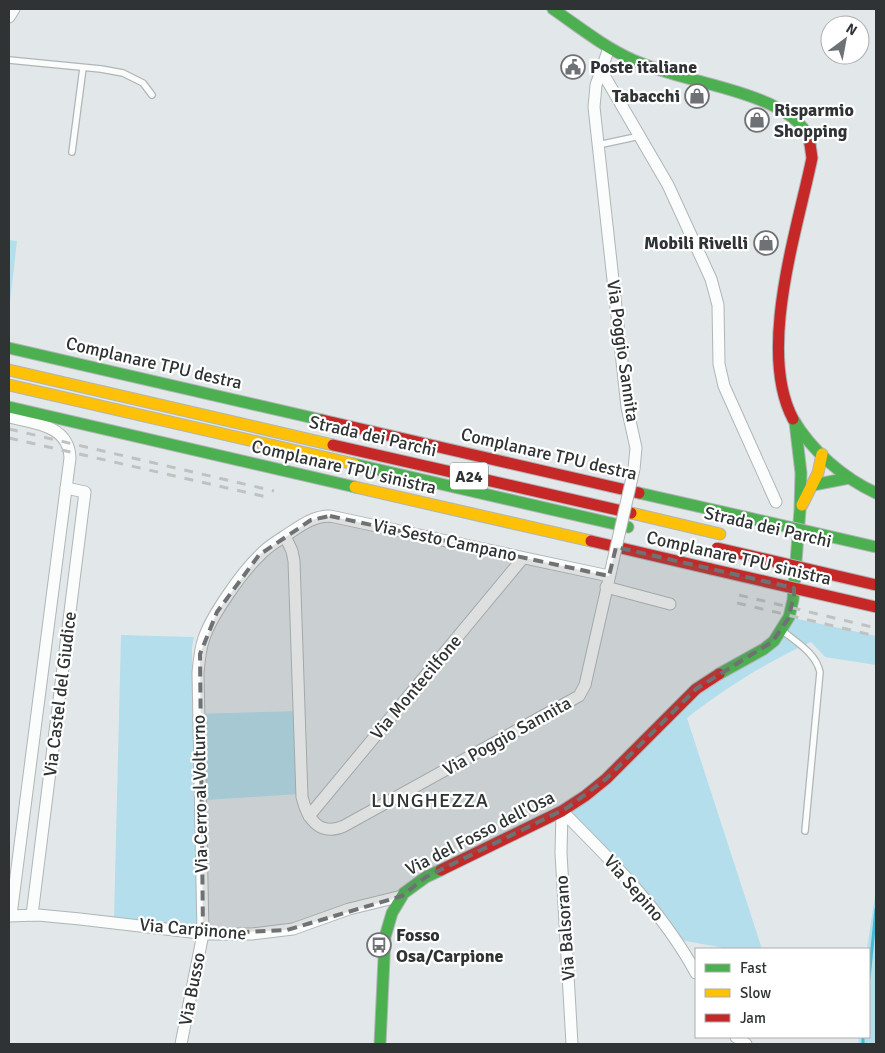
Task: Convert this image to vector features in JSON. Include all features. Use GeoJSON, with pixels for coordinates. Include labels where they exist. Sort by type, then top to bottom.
{"type":"FeatureCollection","features":[{"type":"Feature","properties":{"kind":"main road"},"geometry":{"type":"LineString","coordinates":[[555,9],[609,48],[650,66],[741,93],[775,106],[793,118],[808,136],[812,149],[812,158],[788,268],[780,335],[780,364],[783,387],[788,408],[795,422],[822,454],[849,478],[876,493]]}},
{"type":"Feature","properties":{"kind":"main road","name":"Complanare TPU destra"},"geometry":{"type":"LineString","coordinates":[[9,348],[876,547]]}},
{"type":"Feature","properties":{"kind":"main road","name":"Strada dei Parchi"},"geometry":{"type":"LineString","coordinates":[[9,370],[724,535]]}},
{"type":"Feature","properties":{"kind":"main road","name":"Strada dei Parchi"},"geometry":{"type":"LineString","coordinates":[[9,385],[639,530]]}},
{"type":"Feature","properties":{"kind":"main road","name":"Complanare TPU sinistra"},"geometry":{"type":"LineString","coordinates":[[9,407],[876,607]]}},
{"type":"Feature","properties":{"kind":"main road","name":"Via del Fosso dell'Osa"},"geometry":{"type":"LineString","coordinates":[[380,1044],[384,941],[390,919],[402,896],[410,887],[426,877],[562,811],[585,796],[606,779],[696,689],[767,647],[782,630],[789,617],[793,600],[800,510],[801,473],[795,422]]}},
{"type":"Feature","properties":{"kind":"main road"},"geometry":{"type":"LineString","coordinates":[[801,473],[822,454]]}},
{"type":"Feature","properties":{"kind":"main road"},"geometry":{"type":"LineString","coordinates":[[800,510],[818,473],[822,454]]}},
{"type":"Feature","properties":{"kind":"main road"},"geometry":{"type":"LineString","coordinates":[[813,485],[849,478]]}},
{"type":"Feature","properties":{"kind":"main road","name":"Strada dei Parchi"},"geometry":{"type":"LineString","coordinates":[[712,546],[876,584]]}},
{"type":"Feature","properties":{"kind":"main road","name":"Strada dei Parchi"},"geometry":{"type":"LineString","coordinates":[[784,549],[812,556]]}},
{"type":"Feature","properties":{"kind":"street"},"geometry":{"type":"LineString","coordinates":[[9,17],[14,9]]}},
{"type":"Feature","properties":{"kind":"street","name":"Via Poggio Sannita"},"geometry":{"type":"LineString","coordinates":[[309,816],[322,828],[332,830],[341,828],[577,697],[584,687],[634,469],[636,448],[627,407],[594,96],[609,48]]}},
{"type":"Feature","properties":{"kind":"street"},"geometry":{"type":"LineString","coordinates":[[601,70],[640,136],[678,207],[715,290],[719,312],[719,364],[724,386],[776,502]]}},
{"type":"Feature","properties":{"kind":"street","name":"Via Castel del Giudice"},"geometry":{"type":"LineString","coordinates":[[9,417],[59,432],[70,448],[10,916]]}},
{"type":"Feature","properties":{"kind":"street","name":"Via Castel del Giudice"},"geometry":{"type":"LineString","coordinates":[[32,915],[85,492],[66,488]]}},
{"type":"Feature","properties":{"kind":"street","name":"Via Sesto Campano"},"geometry":{"type":"LineString","coordinates":[[285,536],[311,520],[320,516],[330,516],[523,558],[608,582],[670,604]]}},
{"type":"Feature","properties":{"kind":"street"},"geometry":{"type":"LineString","coordinates":[[285,536],[291,548],[294,561],[301,786],[305,807],[309,816]]}},
{"type":"Feature","properties":{"kind":"street","name":"Via Cerro al Volturno"},"geometry":{"type":"LineString","coordinates":[[203,934],[198,673],[200,654],[207,630],[223,602],[256,558],[285,536]]}},
{"type":"Feature","properties":{"kind":"street","name":"Via Montecilfone"},"geometry":{"type":"LineString","coordinates":[[309,816],[523,558]]}},
{"type":"Feature","properties":{"kind":"street","name":"Via Sepino"},"geometry":{"type":"LineString","coordinates":[[562,811],[610,859],[647,901],[675,939],[695,971]]}},
{"type":"Feature","properties":{"kind":"street","name":"Via Balsorano"},"geometry":{"type":"LineString","coordinates":[[562,811],[561,853],[572,1044]]}},
{"type":"Feature","properties":{"kind":"street","name":"Via Carpinone"},"geometry":{"type":"LineString","coordinates":[[10,916],[32,915],[132,924],[203,934],[237,935],[287,930],[349,909],[402,896]]}},
{"type":"Feature","properties":{"kind":"street","name":"Via Busso"},"geometry":{"type":"LineString","coordinates":[[181,1044],[203,934]]}},
{"type":"Feature","properties":{"kind":"lane"},"geometry":{"type":"LineString","coordinates":[[9,60],[123,73],[143,83],[152,95]]}},
{"type":"Feature","properties":{"kind":"lane"},"geometry":{"type":"LineString","coordinates":[[72,152],[83,68]]}},
{"type":"Feature","properties":{"kind":"lane"},"geometry":{"type":"LineString","coordinates":[[598,145],[640,136]]}},
{"type":"Feature","properties":{"kind":"lane"},"geometry":{"type":"LineString","coordinates":[[782,630],[812,656],[820,672],[805,831]]}},
{"type":"Feature","properties":{"kind":"highlighted area"},"geometry":{"type":"Polygon","coordinates":[[[330,516],[609,576],[616,547],[794,588],[794,596],[788,619],[772,642],[696,689],[606,779],[567,808],[426,877],[402,896],[287,930],[203,934],[200,654],[217,612],[259,555],[311,520],[330,516]]]}},
{"type":"Feature","properties":{"kind":"shaded area"},"geometry":{"type":"Polygon","coordinates":[[[9,240],[17,241],[10,302],[9,302],[9,240]]]}},
{"type":"Feature","properties":{"kind":"shaded area"},"geometry":{"type":"Polygon","coordinates":[[[789,617],[876,636],[876,665],[825,657],[811,642],[747,676],[687,718],[762,948],[724,948],[675,939],[562,811],[671,714],[757,653],[789,617]]]}},
{"type":"Feature","properties":{"kind":"shaded area"},"geometry":{"type":"Polygon","coordinates":[[[121,635],[194,637],[192,647],[192,714],[297,711],[299,794],[206,800],[208,930],[114,919],[121,635]]]}},
{"type":"Feature","properties":{"kind":"shaded area"},"geometry":{"type":"Polygon","coordinates":[[[876,889],[876,1044],[858,1044],[859,1038],[870,1038],[870,948],[867,948],[876,889]]]}},
{"type":"Feature","properties":{"kind":"waterway"},"geometry":{"type":"LineString","coordinates":[[870,968],[876,909]]}},
{"type":"Feature","properties":{"kind":"waterway"},"geometry":{"type":"LineString","coordinates":[[863,1038],[863,1044]]}},
{"type":"Feature","properties":{"kind":"railway"},"geometry":{"type":"LineString","coordinates":[[9,429],[274,491]]}},
{"type":"Feature","properties":{"kind":"railway"},"geometry":{"type":"LineString","coordinates":[[9,438],[271,498]]}},
{"type":"Feature","properties":{"kind":"railway"},"geometry":{"type":"LineString","coordinates":[[739,595],[876,628]]}},
{"type":"Feature","properties":{"kind":"railway"},"geometry":{"type":"LineString","coordinates":[[737,603],[876,636]]}},
{"type":"Feature","properties":{"kind":"traffic: fast"},"geometry":{"type":"LineString","coordinates":[[553,9],[602,43],[633,60],[669,73],[741,93],[778,108],[793,118],[804,130],[810,144]]}},
{"type":"Feature","properties":{"kind":"traffic: fast"},"geometry":{"type":"LineString","coordinates":[[9,348],[322,420]]}},
{"type":"Feature","properties":{"kind":"traffic: fast"},"geometry":{"type":"LineString","coordinates":[[9,407],[355,487]]}},
{"type":"Feature","properties":{"kind":"traffic: fast"},"geometry":{"type":"LineString","coordinates":[[793,419],[809,442],[829,462],[864,487],[876,493]]}},
{"type":"Feature","properties":{"kind":"traffic: fast"},"geometry":{"type":"LineString","coordinates":[[719,674],[764,649],[774,641],[789,617],[793,600],[800,510],[801,473],[795,422]]}},
{"type":"Feature","properties":{"kind":"traffic: fast"},"geometry":{"type":"LineString","coordinates":[[354,464],[628,527]]}},
{"type":"Feature","properties":{"kind":"traffic: fast"},"geometry":{"type":"LineString","coordinates":[[813,485],[849,478]]}},
{"type":"Feature","properties":{"kind":"traffic: fast"},"geometry":{"type":"LineString","coordinates":[[639,493],[723,512]]}},
{"type":"Feature","properties":{"kind":"traffic: fast"},"geometry":{"type":"LineString","coordinates":[[723,512],[876,547]]}},
{"type":"Feature","properties":{"kind":"traffic: fast"},"geometry":{"type":"LineString","coordinates":[[380,1044],[385,937],[392,913],[404,893],[426,877],[441,870]]}},
{"type":"Feature","properties":{"kind":"traffic: slow"},"geometry":{"type":"LineString","coordinates":[[9,370],[333,445]]}},
{"type":"Feature","properties":{"kind":"traffic: slow"},"geometry":{"type":"LineString","coordinates":[[9,385],[354,464]]}},
{"type":"Feature","properties":{"kind":"traffic: slow"},"geometry":{"type":"LineString","coordinates":[[802,505],[818,473],[822,454]]}},
{"type":"Feature","properties":{"kind":"traffic: slow"},"geometry":{"type":"LineString","coordinates":[[355,487],[591,541]]}},
{"type":"Feature","properties":{"kind":"traffic: slow"},"geometry":{"type":"LineString","coordinates":[[631,513],[720,534]]}},
{"type":"Feature","properties":{"kind":"traffic: jam"},"geometry":{"type":"LineString","coordinates":[[793,419],[783,391],[779,360],[779,326],[783,290],[812,158],[810,144]]}},
{"type":"Feature","properties":{"kind":"traffic: jam"},"geometry":{"type":"LineString","coordinates":[[322,420],[639,493]]}},
{"type":"Feature","properties":{"kind":"traffic: jam"},"geometry":{"type":"LineString","coordinates":[[333,445],[631,513]]}},
{"type":"Feature","properties":{"kind":"traffic: jam"},"geometry":{"type":"LineString","coordinates":[[591,541],[711,569]]}},
{"type":"Feature","properties":{"kind":"traffic: jam"},"geometry":{"type":"LineString","coordinates":[[717,548],[876,585]]}},
{"type":"Feature","properties":{"kind":"traffic: jam"},"geometry":{"type":"LineString","coordinates":[[711,569],[876,607]]}},
{"type":"Feature","properties":{"kind":"traffic: jam"},"geometry":{"type":"LineString","coordinates":[[441,870],[562,811],[585,796],[606,779],[696,689],[719,674]]}},
{"type":"Feature","properties":{"kind":"place","name":"Poste italiane"},"geometry":{"type":"Point","coordinates":[573,67]}},
{"type":"Feature","properties":{"kind":"place","name":"Tabacchi"},"geometry":{"type":"Point","coordinates":[697,96]}},
{"type":"Feature","properties":{"kind":"place","name":"Risparmio Shopping"},"geometry":{"type":"Point","coordinates":[757,120]}},
{"type":"Feature","properties":{"kind":"place","name":"Mobili Rivelli"},"geometry":{"type":"Point","coordinates":[766,243]}},
{"type":"Feature","properties":{"kind":"place","name":"Fosso Osa/Carpione"},"geometry":{"type":"Point","coordinates":[379,945]}},
{"type":"Feature","properties":{"kind":"district","name":"LUNGHEZZA"},"geometry":{"type":"Point","coordinates":[430,800]}}]}
